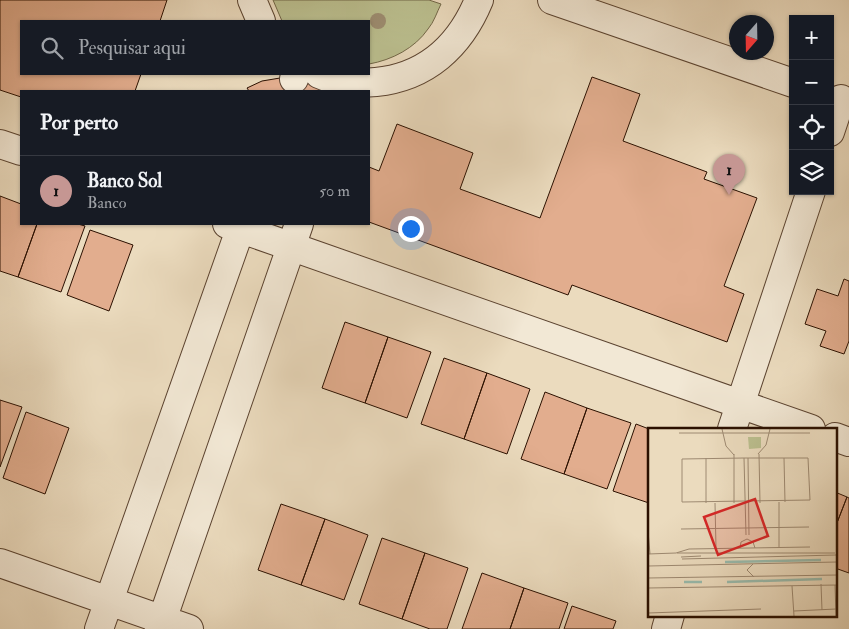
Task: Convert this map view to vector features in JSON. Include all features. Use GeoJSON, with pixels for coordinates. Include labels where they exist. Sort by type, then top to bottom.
{"type":"FeatureCollection","features":[{"type":"Feature","properties":{"kind":"street"},"geometry":{"type":"LineString","coordinates":[[252,0],[261,20]]}},
{"type":"Feature","properties":{"kind":"street"},"geometry":{"type":"LineString","coordinates":[[303,75],[350,88],[410,75],[446,51],[472,16],[478,0]]}},
{"type":"Feature","properties":{"kind":"street"},"geometry":{"type":"LineString","coordinates":[[552,0],[789,82]]}},
{"type":"Feature","properties":{"kind":"street"},"geometry":{"type":"LineString","coordinates":[[834,119],[840,99]]}},
{"type":"Feature","properties":{"kind":"street"},"geometry":{"type":"LineString","coordinates":[[0,144],[20,151]]}},
{"type":"Feature","properties":{"kind":"street"},"geometry":{"type":"LineString","coordinates":[[736,416],[809,195]]}},
{"type":"Feature","properties":{"kind":"street"},"geometry":{"type":"LineString","coordinates":[[99,629],[237,225],[295,235],[736,416],[805,428]]}},
{"type":"Feature","properties":{"kind":"street"},"geometry":{"type":"LineString","coordinates":[[161,624],[295,235]]}},
{"type":"Feature","properties":{"kind":"street"},"geometry":{"type":"LineString","coordinates":[[836,437],[849,442]]}},
{"type":"Feature","properties":{"kind":"street"},"geometry":{"type":"LineString","coordinates":[[0,563],[109,601],[161,624],[189,629]]}},
{"type":"Feature","properties":{"kind":"street"},"geometry":{"type":"LineString","coordinates":[[666,629],[670,616]]}},
{"type":"Feature","properties":{"kind":"green space"},"geometry":{"type":"Polygon","coordinates":[[[273,0],[429,0],[441,4],[434,20],[417,42],[386,60],[370,64],[370,20],[282,20],[273,0]]]}},
{"type":"Feature","properties":{"kind":"building"},"geometry":{"type":"Polygon","coordinates":[[[0,0],[167,0],[160,20],[20,20],[20,75],[141,75],[135,90],[20,90],[20,97],[0,90],[0,0]]]}},
{"type":"Feature","properties":{"kind":"building"},"geometry":{"type":"Polygon","coordinates":[[[592,77],[640,94],[623,141],[707,172],[704,179],[757,198],[724,286],[744,294],[727,342],[572,285],[568,295],[370,222],[370,167],[379,171],[397,124],[473,153],[460,189],[540,218],[592,77]]]}},
{"type":"Feature","properties":{"kind":"building"},"geometry":{"type":"Polygon","coordinates":[[[298,78],[316,83],[326,90],[248,90],[247,88],[262,81],[298,78]]]}},
{"type":"Feature","properties":{"kind":"building"},"geometry":{"type":"Polygon","coordinates":[[[0,196],[20,204],[20,225],[37,225],[18,277],[0,271],[0,196]]]}},
{"type":"Feature","properties":{"kind":"building"},"geometry":{"type":"Polygon","coordinates":[[[37,225],[85,226],[61,292],[18,277],[37,225]]]}},
{"type":"Feature","properties":{"kind":"building"},"geometry":{"type":"Polygon","coordinates":[[[90,230],[133,245],[109,311],[67,295],[90,230]]]}},
{"type":"Feature","properties":{"kind":"building"},"geometry":{"type":"Polygon","coordinates":[[[844,279],[849,281],[849,341],[844,354],[820,346],[826,331],[805,324],[817,289],[838,296],[844,279]]]}},
{"type":"Feature","properties":{"kind":"building"},"geometry":{"type":"Polygon","coordinates":[[[345,322],[388,337],[365,403],[322,388],[345,322]]]}},
{"type":"Feature","properties":{"kind":"building"},"geometry":{"type":"Polygon","coordinates":[[[388,337],[431,352],[407,418],[365,403],[388,337]]]}},
{"type":"Feature","properties":{"kind":"building"},"geometry":{"type":"Polygon","coordinates":[[[444,358],[487,373],[464,439],[421,424],[444,358]]]}},
{"type":"Feature","properties":{"kind":"building"},"geometry":{"type":"Polygon","coordinates":[[[487,373],[530,389],[507,454],[464,439],[487,373]]]}},
{"type":"Feature","properties":{"kind":"building"},"geometry":{"type":"Polygon","coordinates":[[[545,392],[587,408],[564,474],[521,459],[545,392]]]}},
{"type":"Feature","properties":{"kind":"building"},"geometry":{"type":"Polygon","coordinates":[[[0,400],[22,407],[0,467],[0,400]]]}},
{"type":"Feature","properties":{"kind":"building"},"geometry":{"type":"Polygon","coordinates":[[[587,408],[631,423],[607,489],[564,474],[587,408]]]}},
{"type":"Feature","properties":{"kind":"building"},"geometry":{"type":"Polygon","coordinates":[[[26,412],[69,428],[45,494],[3,478],[26,412]]]}},
{"type":"Feature","properties":{"kind":"building"},"geometry":{"type":"Polygon","coordinates":[[[636,424],[648,429],[648,503],[613,491],[636,424]]]}},
{"type":"Feature","properties":{"kind":"building"},"geometry":{"type":"Polygon","coordinates":[[[836,492],[847,497],[836,525],[836,492]]]}},
{"type":"Feature","properties":{"kind":"building"},"geometry":{"type":"Polygon","coordinates":[[[847,497],[849,498],[849,573],[836,568],[836,525],[847,497]]]}},
{"type":"Feature","properties":{"kind":"building"},"geometry":{"type":"Polygon","coordinates":[[[281,504],[325,519],[301,585],[258,570],[281,504]]]}},
{"type":"Feature","properties":{"kind":"building"},"geometry":{"type":"Polygon","coordinates":[[[325,519],[368,535],[344,600],[301,585],[325,519]]]}},
{"type":"Feature","properties":{"kind":"building"},"geometry":{"type":"Polygon","coordinates":[[[382,538],[425,553],[402,619],[359,604],[382,538]]]}},
{"type":"Feature","properties":{"kind":"building"},"geometry":{"type":"Polygon","coordinates":[[[425,553],[468,568],[447,629],[430,629],[402,619],[425,553]]]}},
{"type":"Feature","properties":{"kind":"building"},"geometry":{"type":"Polygon","coordinates":[[[482,573],[524,588],[510,629],[462,629],[482,573]]]}},
{"type":"Feature","properties":{"kind":"building"},"geometry":{"type":"Polygon","coordinates":[[[524,588],[568,603],[559,629],[510,629],[524,588]]]}},
{"type":"Feature","properties":{"kind":"building"},"geometry":{"type":"Polygon","coordinates":[[[572,606],[616,621],[613,629],[564,629],[572,606]]]}},
{"type":"Feature","properties":{"kind":"place","name":"Banco Sol"},"geometry":{"type":"Point","coordinates":[729,195]}}]}
